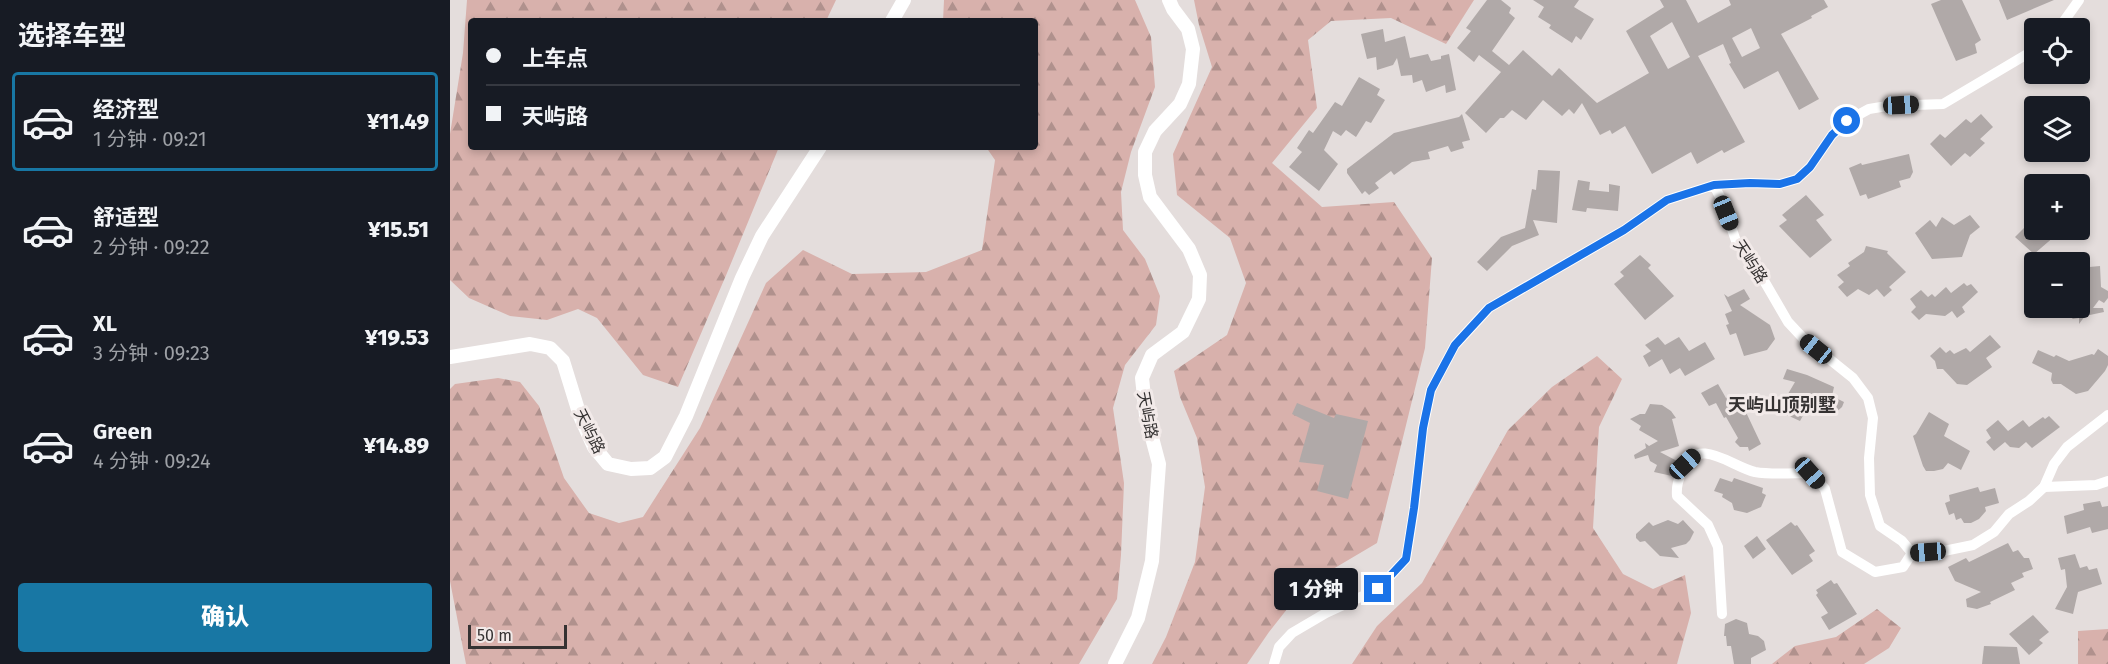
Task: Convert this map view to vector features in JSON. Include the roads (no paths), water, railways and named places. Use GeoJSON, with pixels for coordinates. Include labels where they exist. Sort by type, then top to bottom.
{"type":"FeatureCollection","features":[{"type":"Feature","properties":{"kind":"street"},"geometry":{"type":"LineString","coordinates":[[894,18],[904,0]]}},
{"type":"Feature","properties":{"kind":"street","name":"天屿路"},"geometry":{"type":"LineString","coordinates":[[1115,664],[1138,618],[1152,561],[1159,465],[1146,415],[1142,378],[1152,355],[1183,332],[1199,299],[1200,275],[1189,249],[1150,197],[1145,175],[1145,152],[1155,131],[1180,104],[1190,84],[1193,49],[1188,28],[1169,0]]}},
{"type":"Feature","properties":{"kind":"street"},"geometry":{"type":"LineString","coordinates":[[2066,18],[2079,0]]}},
{"type":"Feature","properties":{"kind":"street"},"geometry":{"type":"LineString","coordinates":[[1274,664],[1279,647],[1292,633],[1326,613],[1378,589],[1406,559],[1423,428],[1431,390],[1455,345],[1489,308],[1624,230],[1667,200],[1714,185],[1780,184],[1797,179],[1810,167],[1832,135],[1847,121],[1869,110],[1887,106],[1943,104],[2024,56]]}},
{"type":"Feature","properties":{"kind":"street","name":"天屿路"},"geometry":{"type":"LineString","coordinates":[[450,357],[530,344],[550,348],[563,361],[580,416],[594,447],[608,464],[631,469],[650,468],[665,457],[686,416],[742,278],[762,236],[818,150]]}},
{"type":"Feature","properties":{"kind":"street","name":"天屿路"},"geometry":{"type":"LineString","coordinates":[[1714,185],[1723,202],[1736,242],[1745,248],[1788,322],[1802,337],[1853,378],[1868,398],[1873,418],[1869,458],[1870,495],[1880,526],[1902,541],[1912,554]]}},
{"type":"Feature","properties":{"kind":"street"},"geometry":{"type":"LineString","coordinates":[[1722,614],[1718,547],[1708,525],[1677,496],[1676,485],[1685,464],[1696,454],[1709,453],[1755,472],[1810,473],[1825,489],[1842,552],[1875,572],[1903,567],[1912,554],[1973,545],[1994,532],[2009,514],[2030,501],[2044,487],[2054,464],[2067,447],[2108,415]]}},
{"type":"Feature","properties":{"kind":"street"},"geometry":{"type":"LineString","coordinates":[[2044,487],[2096,485],[2108,481]]}},
{"type":"Feature","properties":{"kind":"district","name":"天屿山顶别墅"},"geometry":{"type":"Point","coordinates":[1782,405]}}]}
